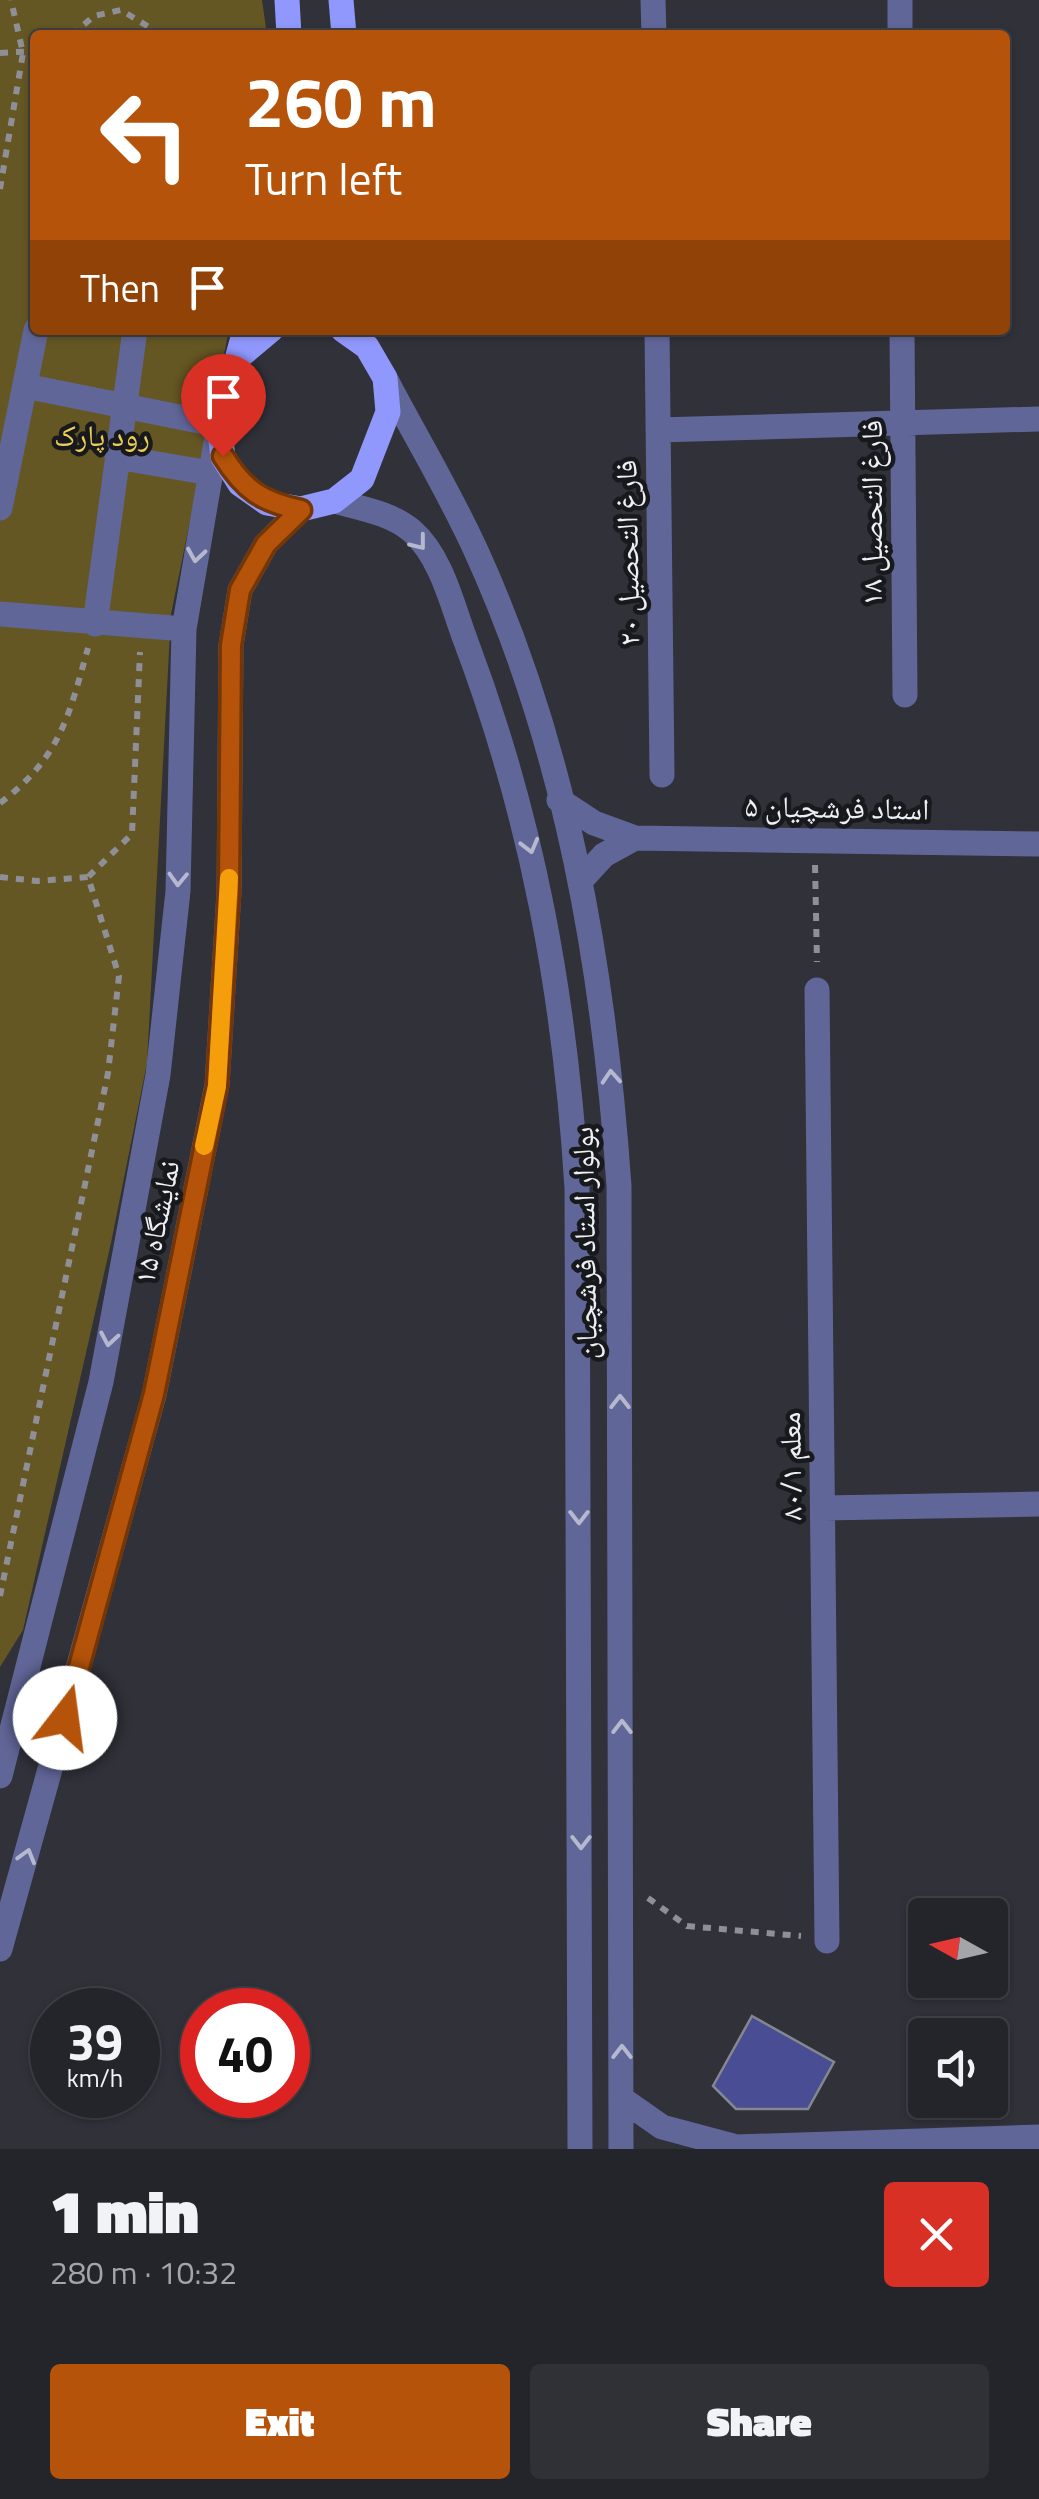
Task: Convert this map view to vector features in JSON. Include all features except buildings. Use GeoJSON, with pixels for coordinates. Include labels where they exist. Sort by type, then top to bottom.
{"type":"FeatureCollection","features":[{"type":"Feature","properties":{"kind":"main road"},"geometry":{"type":"LineString","coordinates":[[288,0],[289,30]]}},
{"type":"Feature","properties":{"kind":"main road"},"geometry":{"type":"LineString","coordinates":[[341,0],[344,30]]}},
{"type":"Feature","properties":{"kind":"main road"},"geometry":{"type":"LineString","coordinates":[[244,335],[218,424],[223,456],[240,484],[267,503],[301,510],[334,501],[362,479],[388,412],[385,378],[367,339]]}},
{"type":"Feature","properties":{"kind":"main road"},"geometry":{"type":"LineString","coordinates":[[240,356],[265,335]]}},
{"type":"Feature","properties":{"kind":"street"},"geometry":{"type":"LineString","coordinates":[[653,0],[654,30]]}},
{"type":"Feature","properties":{"kind":"street"},"geometry":{"type":"LineString","coordinates":[[900,0],[900,30]]}},
{"type":"Feature","properties":{"kind":"street"},"geometry":{"type":"LineString","coordinates":[[0,508],[35,335]]}},
{"type":"Feature","properties":{"kind":"street"},"geometry":{"type":"LineString","coordinates":[[95,624],[134,335]]}},
{"type":"Feature","properties":{"kind":"street","name":"فارغ التحصیل ۲۰"},"geometry":{"type":"LineString","coordinates":[[657,335],[662,775]]}},
{"type":"Feature","properties":{"kind":"street","name":"فارغ التحصیل ۱۸"},"geometry":{"type":"LineString","coordinates":[[902,335],[905,694]]}},
{"type":"Feature","properties":{"kind":"street","name":"بولوار استاد فرشچیان"},"geometry":{"type":"LineString","coordinates":[[385,378],[477,553],[532,699],[582,879],[610,1056],[619,1186],[621,2149]]}},
{"type":"Feature","properties":{"kind":"street"},"geometry":{"type":"LineString","coordinates":[[25,386],[218,424]]}},
{"type":"Feature","properties":{"kind":"street"},"geometry":{"type":"LineString","coordinates":[[658,430],[903,426],[1039,419]]}},
{"type":"Feature","properties":{"kind":"street","name":"نمایشگاه ۱۵"},"geometry":{"type":"LineString","coordinates":[[0,1776],[102,1382],[158,1075],[178,891],[184,629],[218,424]]}},
{"type":"Feature","properties":{"kind":"street"},"geometry":{"type":"LineString","coordinates":[[118,457],[210,473]]}},
{"type":"Feature","properties":{"kind":"street","name":"بولوار استاد فرشچیان"},"geometry":{"type":"LineString","coordinates":[[334,501],[378,512],[413,531],[440,570],[492,712],[541,888],[569,1060],[577,1188],[580,2149]]}},
{"type":"Feature","properties":{"kind":"street","name":"نمایشگاه ۱۵"},"geometry":{"type":"LineString","coordinates":[[0,1950],[154,1394],[217,1086],[229,892],[231,645],[240,590],[266,544],[301,510]]}},
{"type":"Feature","properties":{"kind":"street"},"geometry":{"type":"LineString","coordinates":[[0,614],[184,629]]}},
{"type":"Feature","properties":{"kind":"street","name":"استاد فرشچیان ۵"},"geometry":{"type":"LineString","coordinates":[[560,800],[594,823],[635,838],[1039,844]]}},
{"type":"Feature","properties":{"kind":"street"},"geometry":{"type":"LineString","coordinates":[[582,879],[604,856],[635,838]]}},
{"type":"Feature","properties":{"kind":"street","name":"معلم ۸۰/۱"},"geometry":{"type":"LineString","coordinates":[[817,990],[828,1942]]}},
{"type":"Feature","properties":{"kind":"street"},"geometry":{"type":"LineString","coordinates":[[823,1508],[1039,1504]]}},
{"type":"Feature","properties":{"kind":"street"},"geometry":{"type":"LineString","coordinates":[[622,2100],[662,2126],[736,2148],[1039,2137]]}},
{"type":"Feature","properties":{"kind":"path"},"geometry":{"type":"LineString","coordinates":[[0,189],[23,53],[12,0]]}},
{"type":"Feature","properties":{"kind":"path"},"geometry":{"type":"LineString","coordinates":[[120,0],[121,10]]}},
{"type":"Feature","properties":{"kind":"path"},"geometry":{"type":"LineString","coordinates":[[78,30],[94,16],[121,10],[154,30]]}},
{"type":"Feature","properties":{"kind":"path"},"geometry":{"type":"LineString","coordinates":[[0,53],[30,51]]}},
{"type":"Feature","properties":{"kind":"path"},"geometry":{"type":"LineString","coordinates":[[0,804],[18,790],[64,732],[95,624]]}},
{"type":"Feature","properties":{"kind":"path"},"geometry":{"type":"LineString","coordinates":[[0,877],[36,881],[88,876],[132,834],[141,626]]}},
{"type":"Feature","properties":{"kind":"path"},"geometry":{"type":"LineString","coordinates":[[815,839],[817,990]]}},
{"type":"Feature","properties":{"kind":"path"},"geometry":{"type":"LineString","coordinates":[[0,1596],[108,1073],[119,976],[88,876]]}},
{"type":"Feature","properties":{"kind":"path"},"geometry":{"type":"LineString","coordinates":[[623,1880],[687,1926],[784,1933],[828,1942]]}},
{"type":"Feature","properties":{"kind":"green space","name":"رود پارک"},"geometry":{"type":"Polygon","coordinates":[[[0,0],[262,0],[266,30],[30,30],[30,335],[228,335],[171,614],[147,1063],[111,1243],[23,1630],[0,1667],[0,0]]]}},
{"type":"Feature","properties":{"kind":"slow traffic"},"geometry":{"type":"LineString","coordinates":[[204,1146],[217,1086],[229,878]]}},
{"type":"Feature","properties":{"kind":"route"},"geometry":{"type":"LineString","coordinates":[[65,1718],[154,1394],[217,1086],[229,892],[231,645],[240,590],[266,544],[301,510],[267,503],[240,484],[223,456]]}}]}
